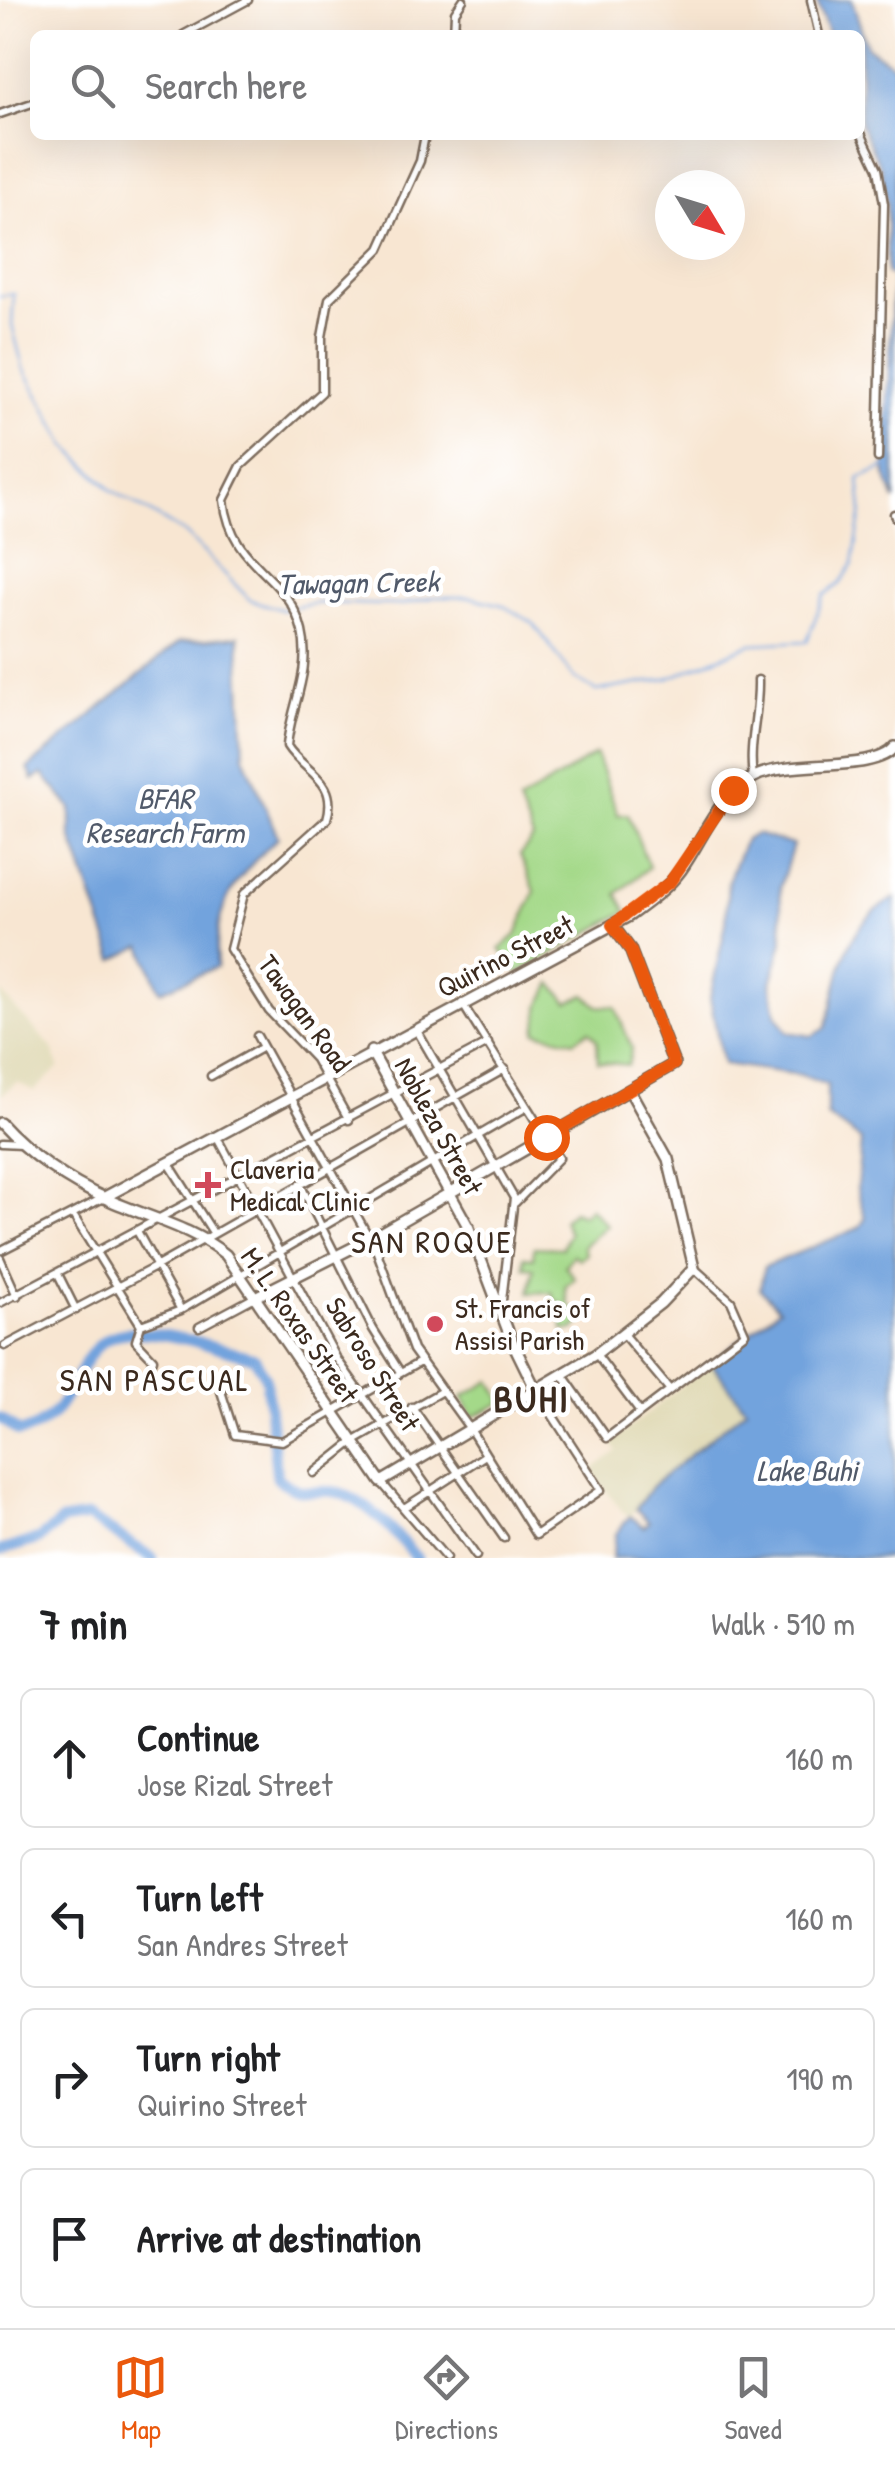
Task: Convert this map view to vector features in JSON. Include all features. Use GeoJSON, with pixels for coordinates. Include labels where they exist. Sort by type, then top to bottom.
{"type":"FeatureCollection","features":[{"type":"Feature","properties":{"kind":"street"},"geometry":{"type":"LineString","coordinates":[[193,30],[248,0]]}},
{"type":"Feature","properties":{"kind":"street"},"geometry":{"type":"LineString","coordinates":[[454,30],[455,12],[463,0]]}},
{"type":"Feature","properties":{"kind":"street"},"geometry":{"type":"LineString","coordinates":[[811,0],[818,30]]}},
{"type":"Feature","properties":{"kind":"street"},"geometry":{"type":"LineString","coordinates":[[0,114],[30,104]]}},
{"type":"Feature","properties":{"kind":"street","name":"Tawagan Road"},"geometry":{"type":"LineString","coordinates":[[349,1120],[325,1076],[268,1011],[230,943],[244,894],[329,816],[318,774],[287,746],[306,660],[296,614],[291,602],[236,545],[225,496],[241,466],[322,392],[322,337],[329,298],[382,246],[420,162],[424,140]]}},
{"type":"Feature","properties":{"kind":"street"},"geometry":{"type":"LineString","coordinates":[[864,140],[878,169],[884,204],[878,458]]}},
{"type":"Feature","properties":{"kind":"street"},"geometry":{"type":"LineString","coordinates":[[758,680],[759,711],[750,757],[753,777],[796,765],[879,761],[895,747]]}},
{"type":"Feature","properties":{"kind":"street","name":"Quirino Street"},"geometry":{"type":"LineString","coordinates":[[104,1198],[288,1095],[612,925],[670,882],[727,798],[753,777]]}},
{"type":"Feature","properties":{"kind":"street"},"geometry":{"type":"LineString","coordinates":[[199,1328],[368,1240],[674,1064],[630,949],[612,925]]}},
{"type":"Feature","properties":{"kind":"street"},"geometry":{"type":"LineString","coordinates":[[462,1003],[558,1155],[558,1163],[514,1204]]}},
{"type":"Feature","properties":{"kind":"street"},"geometry":{"type":"LineString","coordinates":[[415,1028],[510,1186],[514,1204],[501,1310]]}},
{"type":"Feature","properties":{"kind":"street"},"geometry":{"type":"LineString","coordinates":[[257,1036],[384,1266],[402,1326],[420,1362],[470,1429],[484,1456],[404,1508]]}},
{"type":"Feature","properties":{"kind":"street"},"geometry":{"type":"LineString","coordinates":[[0,1304],[396,1096],[488,1042]]}},
{"type":"Feature","properties":{"kind":"street"},"geometry":{"type":"LineString","coordinates":[[210,1076],[263,1047]]}},
{"type":"Feature","properties":{"kind":"street","name":"Nobleza Street"},"geometry":{"type":"LineString","coordinates":[[371,1051],[469,1228],[536,1390],[600,1490],[536,1536],[484,1456]]}},
{"type":"Feature","properties":{"kind":"street"},"geometry":{"type":"LineString","coordinates":[[5,1346],[157,1266],[212,1231],[456,1100],[504,1069]]}},
{"type":"Feature","properties":{"kind":"street"},"geometry":{"type":"LineString","coordinates":[[562,1374],[608,1438],[745,1333],[719,1288],[694,1268],[668,1159],[630,1090]]}},
{"type":"Feature","properties":{"kind":"street"},"geometry":{"type":"LineString","coordinates":[[148,1374],[153,1359],[136,1338],[140,1327],[181,1310],[527,1107]]}},
{"type":"Feature","properties":{"kind":"street","name":"M. L. Roxas Street"},"geometry":{"type":"LineString","coordinates":[[0,1123],[22,1144],[104,1198],[202,1238],[226,1255],[381,1482]]}},
{"type":"Feature","properties":{"kind":"street","name":"Sabroso Street"},"geometry":{"type":"LineString","coordinates":[[216,1135],[360,1394],[476,1556]]}},
{"type":"Feature","properties":{"kind":"street"},"geometry":{"type":"LineString","coordinates":[[0,1144],[22,1144]]}},
{"type":"Feature","properties":{"kind":"street"},"geometry":{"type":"LineString","coordinates":[[167,1161],[212,1231]]}},
{"type":"Feature","properties":{"kind":"street"},"geometry":{"type":"LineString","coordinates":[[300,1184],[400,1372]]}},
{"type":"Feature","properties":{"kind":"street"},"geometry":{"type":"LineString","coordinates":[[17,1296],[0,1254],[104,1198]]}},
{"type":"Feature","properties":{"kind":"street"},"geometry":{"type":"LineString","coordinates":[[72,1215],[99,1253],[140,1327]]}},
{"type":"Feature","properties":{"kind":"street"},"geometry":{"type":"LineString","coordinates":[[137,1232],[181,1310]]}},
{"type":"Feature","properties":{"kind":"street"},"geometry":{"type":"LineString","coordinates":[[446,1558],[381,1482],[596,1354],[694,1268]]}},
{"type":"Feature","properties":{"kind":"street"},"geometry":{"type":"LineString","coordinates":[[58,1274],[76,1310]]}},
{"type":"Feature","properties":{"kind":"street"},"geometry":{"type":"LineString","coordinates":[[623,1334],[670,1390]]}},
{"type":"Feature","properties":{"kind":"street"},"geometry":{"type":"LineString","coordinates":[[596,1354],[639,1412]]}},
{"type":"Feature","properties":{"kind":"street"},"geometry":{"type":"LineString","coordinates":[[218,1385],[236,1435],[282,1441],[420,1362]]}},
{"type":"Feature","properties":{"kind":"street"},"geometry":{"type":"LineString","coordinates":[[314,1473],[382,1423],[442,1391]]}},
{"type":"Feature","properties":{"kind":"street"},"geometry":{"type":"LineString","coordinates":[[412,1406],[504,1538]]}},
{"type":"Feature","properties":{"kind":"shaded area"},"geometry":{"type":"Polygon","coordinates":[[[0,992],[52,1048],[59,1067],[34,1091],[17,1082],[0,1096],[0,992]]]}},
{"type":"Feature","properties":{"kind":"shaded area"},"geometry":{"type":"Polygon","coordinates":[[[714,1359],[712,1363],[747,1409],[652,1486],[630,1516],[591,1471],[617,1451],[611,1443],[714,1359]]]}},
{"type":"Feature","properties":{"kind":"green space"},"geometry":{"type":"Polygon","coordinates":[[[596,754],[618,815],[628,814],[649,867],[617,894],[627,911],[518,973],[500,949],[517,934],[535,891],[520,855],[533,838],[519,802],[596,754]]]}},
{"type":"Feature","properties":{"kind":"green space"},"geometry":{"type":"Polygon","coordinates":[[[552,983],[568,1002],[585,995],[598,1006],[615,1007],[632,1048],[628,1065],[598,1062],[597,1041],[589,1031],[574,1041],[536,1032],[540,1006],[552,983]]]}},
{"type":"Feature","properties":{"kind":"green space"},"geometry":{"type":"Polygon","coordinates":[[[590,1208],[607,1225],[583,1246],[586,1254],[579,1259],[573,1255],[565,1266],[575,1278],[565,1287],[568,1303],[582,1322],[574,1330],[563,1330],[561,1302],[555,1301],[552,1292],[529,1293],[534,1268],[524,1267],[524,1257],[533,1258],[534,1247],[562,1248],[569,1233],[563,1220],[573,1211],[583,1215],[590,1208]]]}},
{"type":"Feature","properties":{"kind":"green space"},"geometry":{"type":"Polygon","coordinates":[[[491,1381],[503,1402],[473,1417],[462,1397],[491,1381]]]}},
{"type":"Feature","properties":{"kind":"water"},"geometry":{"type":"Polygon","coordinates":[[[816,0],[852,0],[862,30],[827,30],[816,0]]]}},
{"type":"Feature","properties":{"kind":"water"},"geometry":{"type":"Polygon","coordinates":[[[865,41],[867,47],[893,65],[895,72],[895,501],[886,475],[885,453],[893,276],[887,274],[887,205],[881,168],[865,134],[865,41]]]}},
{"type":"Feature","properties":{"kind":"water","name":"BFAR Research Farm"},"geometry":{"type":"Polygon","coordinates":[[[239,636],[244,756],[278,837],[249,867],[223,908],[217,967],[160,991],[142,946],[114,960],[71,836],[71,808],[43,774],[33,780],[28,768],[179,642],[239,636]]]}},
{"type":"Feature","properties":{"kind":"water","name":"Lake Buhi"},"geometry":{"type":"Polygon","coordinates":[[[756,834],[793,845],[780,888],[783,941],[771,983],[776,1014],[788,1032],[812,1036],[826,1028],[853,938],[863,923],[895,898],[895,1558],[612,1558],[616,1534],[630,1516],[644,1527],[649,1522],[636,1509],[652,1486],[746,1409],[711,1363],[779,1309],[760,1289],[764,1267],[859,1228],[865,1219],[857,1189],[861,1140],[827,1116],[827,1085],[801,1075],[723,1064],[710,998],[726,923],[728,881],[745,840],[756,834]]]}},
{"type":"Feature","properties":{"kind":"waterway","name":"Tawagan Creek"},"geometry":{"type":"LineString","coordinates":[[0,296],[14,294],[12,325],[23,367],[66,445],[110,489],[186,534],[250,600],[283,610],[316,603],[400,605],[434,597],[470,597],[502,605],[533,623],[575,679],[596,691],[667,679],[751,644],[807,641],[824,595],[840,584],[853,564],[862,510],[859,479],[888,466]]}},
{"type":"Feature","properties":{"kind":"waterway"},"geometry":{"type":"LineString","coordinates":[[0,1418],[19,1432],[39,1426],[65,1398],[95,1349],[108,1338],[126,1333],[175,1337],[255,1358],[266,1380],[277,1478],[297,1490],[335,1492],[355,1500],[384,1522],[417,1558]]}},
{"type":"Feature","properties":{"kind":"waterway"},"geometry":{"type":"LineString","coordinates":[[0,1551],[39,1539],[62,1521],[88,1517],[153,1558]]}},
{"type":"Feature","properties":{"kind":"place","name":"Claveria Medical Clinic"},"geometry":{"type":"Point","coordinates":[208,1185]}},
{"type":"Feature","properties":{"kind":"place","name":"St. Francis of Assisi Parish"},"geometry":{"type":"Point","coordinates":[435,1324]}},
{"type":"Feature","properties":{"kind":"district","name":"SAN ROQUE"},"geometry":{"type":"Point","coordinates":[432,1241]}},
{"type":"Feature","properties":{"kind":"district","name":"SAN PASCUAL"},"geometry":{"type":"Point","coordinates":[155,1379]}},
{"type":"Feature","properties":{"kind":"district","name":"BUHI"},"geometry":{"type":"Point","coordinates":[532,1398]}},
{"type":"Feature","properties":{"kind":"route"},"geometry":{"type":"LineString","coordinates":[[546,1137],[674,1064],[630,949],[612,925],[670,882],[733,790]]}}]}
